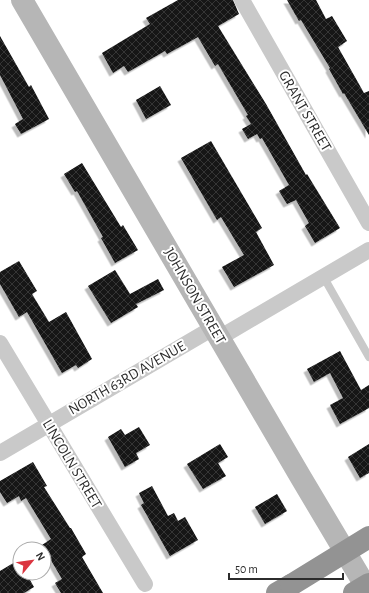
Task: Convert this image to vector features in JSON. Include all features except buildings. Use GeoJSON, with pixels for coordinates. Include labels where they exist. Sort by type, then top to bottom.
{"type":"FeatureCollection","features":[{"type":"Feature","properties":{"kind":"highway"},"geometry":{"type":"LineString","coordinates":[[284,589],[369,537]]}},
{"type":"Feature","properties":{"kind":"highway"},"geometry":{"type":"LineString","coordinates":[[354,593],[369,584]]}},
{"type":"Feature","properties":{"kind":"street","name":"JOHNSON STREET"},"geometry":{"type":"LineString","coordinates":[[22,0],[369,592]]}},
{"type":"Feature","properties":{"kind":"street","name":"GRANT STREET"},"geometry":{"type":"LineString","coordinates":[[242,0],[369,223]]}},
{"type":"Feature","properties":{"kind":"street","name":"NORTH 63RD AVENUE"},"geometry":{"type":"LineString","coordinates":[[0,453],[48,424],[369,250]]}},
{"type":"Feature","properties":{"kind":"street","name":"LINCOLN STREET"},"geometry":{"type":"LineString","coordinates":[[0,343],[145,584]]}},
{"type":"Feature","properties":{"kind":"lane"},"geometry":{"type":"LineString","coordinates":[[323,276],[369,357]]}}]}
